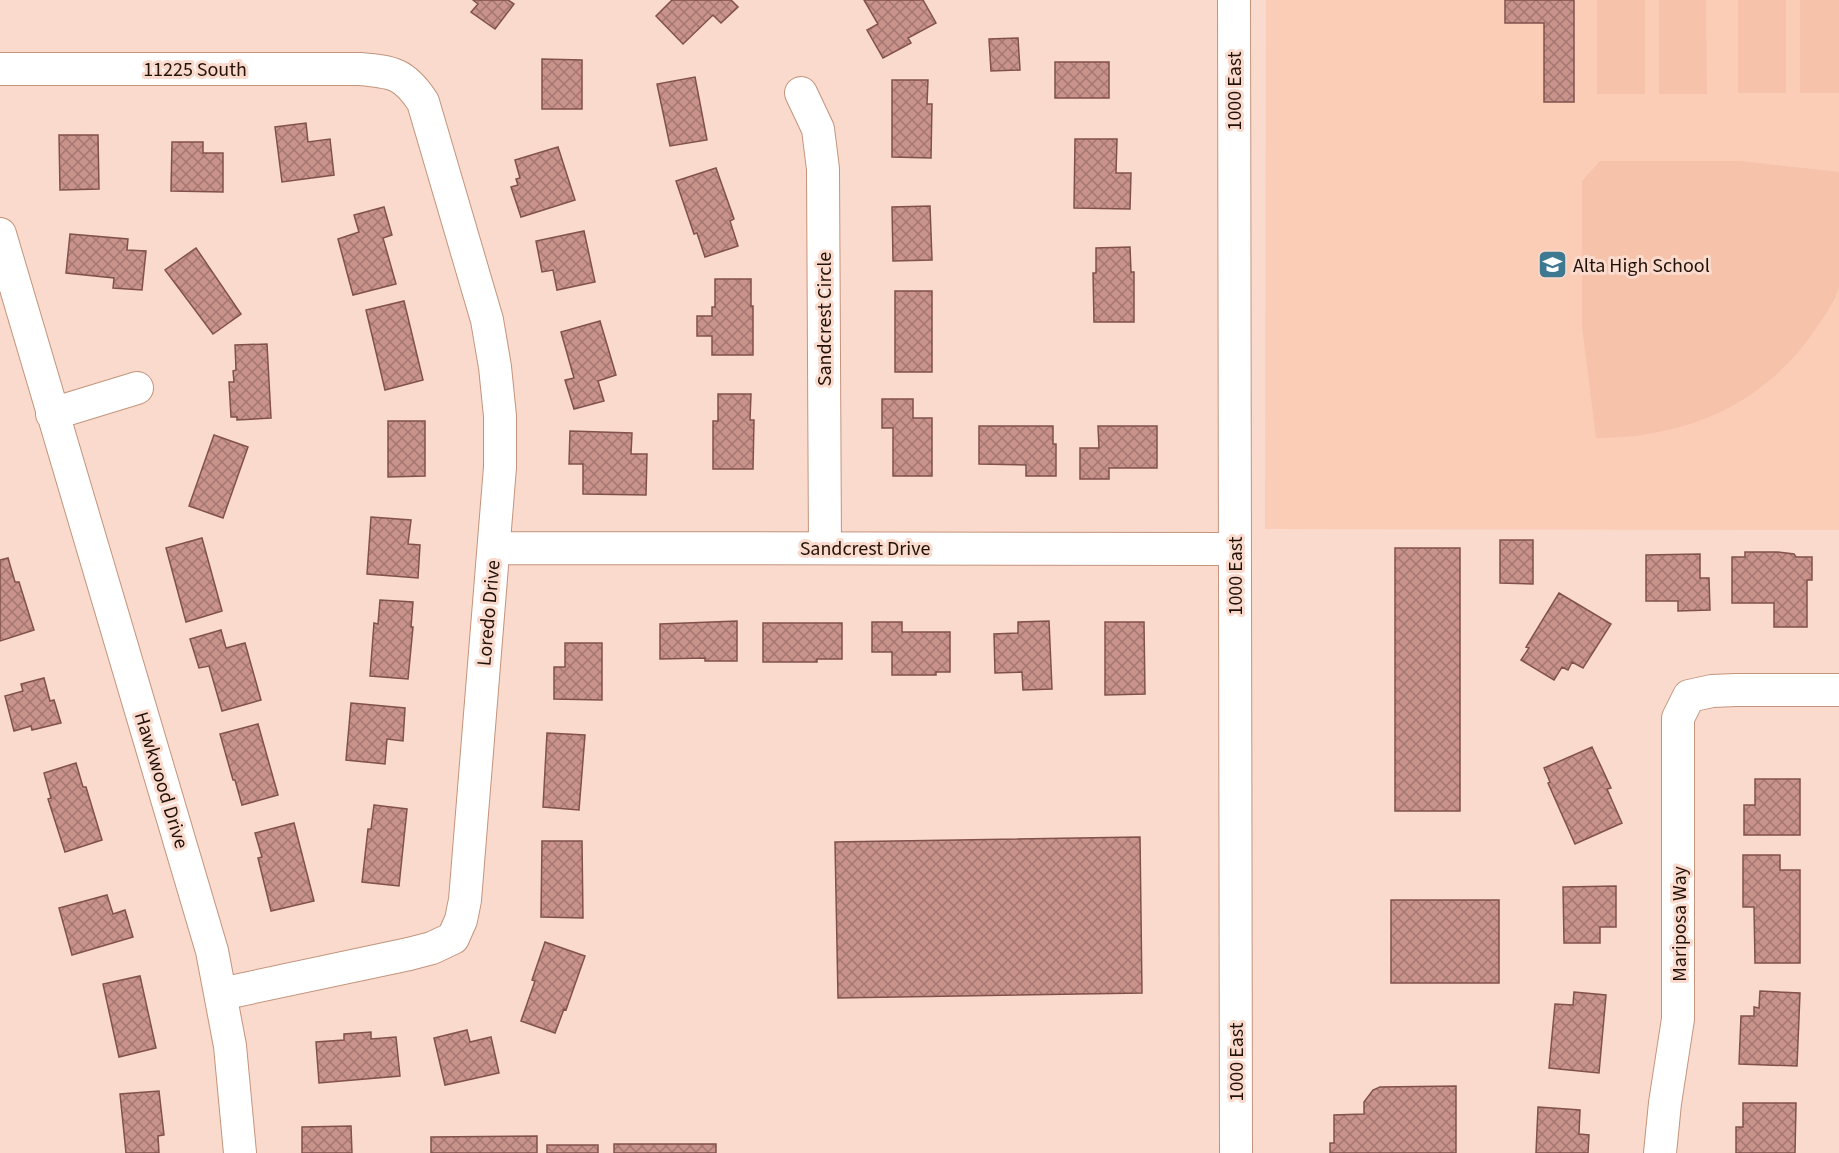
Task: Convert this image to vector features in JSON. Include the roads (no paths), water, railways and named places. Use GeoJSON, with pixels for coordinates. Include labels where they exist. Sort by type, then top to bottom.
{"type":"FeatureCollection","features":[{"type":"Feature","properties":{"kind":"street","name":"1000 East"},"geometry":{"type":"LineString","coordinates":[[1234,0],[1236,1153]]}},
{"type":"Feature","properties":{"kind":"street","name":"11225 South"},"geometry":{"type":"LineString","coordinates":[[0,69],[360,69],[390,72]]}},
{"type":"Feature","properties":{"kind":"street","name":"Loredo Drive"},"geometry":{"type":"LineString","coordinates":[[221,994],[432,948],[453,938],[465,900],[500,467],[500,416],[487,320],[423,102],[414,88],[390,72]]}},
{"type":"Feature","properties":{"kind":"street","name":"Sandcrest Circle"},"geometry":{"type":"LineString","coordinates":[[801,93],[818,129],[823,169],[825,548]]}},
{"type":"Feature","properties":{"kind":"street","name":"Hawkwood Drive"},"geometry":{"type":"LineString","coordinates":[[0,234],[200,907],[221,994],[230,1046],[240,1153]]}},
{"type":"Feature","properties":{"kind":"street"},"geometry":{"type":"LineString","coordinates":[[52,414],[137,388]]}},
{"type":"Feature","properties":{"kind":"street","name":"Sandcrest Drive"},"geometry":{"type":"LineString","coordinates":[[494,548],[1235,549]]}},
{"type":"Feature","properties":{"kind":"street","name":"Mariposa Way"},"geometry":{"type":"LineString","coordinates":[[1660,1153],[1665,1102],[1678,1019],[1678,718],[1689,696],[1712,691],[1839,690]]}},
{"type":"Feature","properties":{"kind":"place","name":"Alta High School"},"geometry":{"type":"Point","coordinates":[1552,265]}}]}
